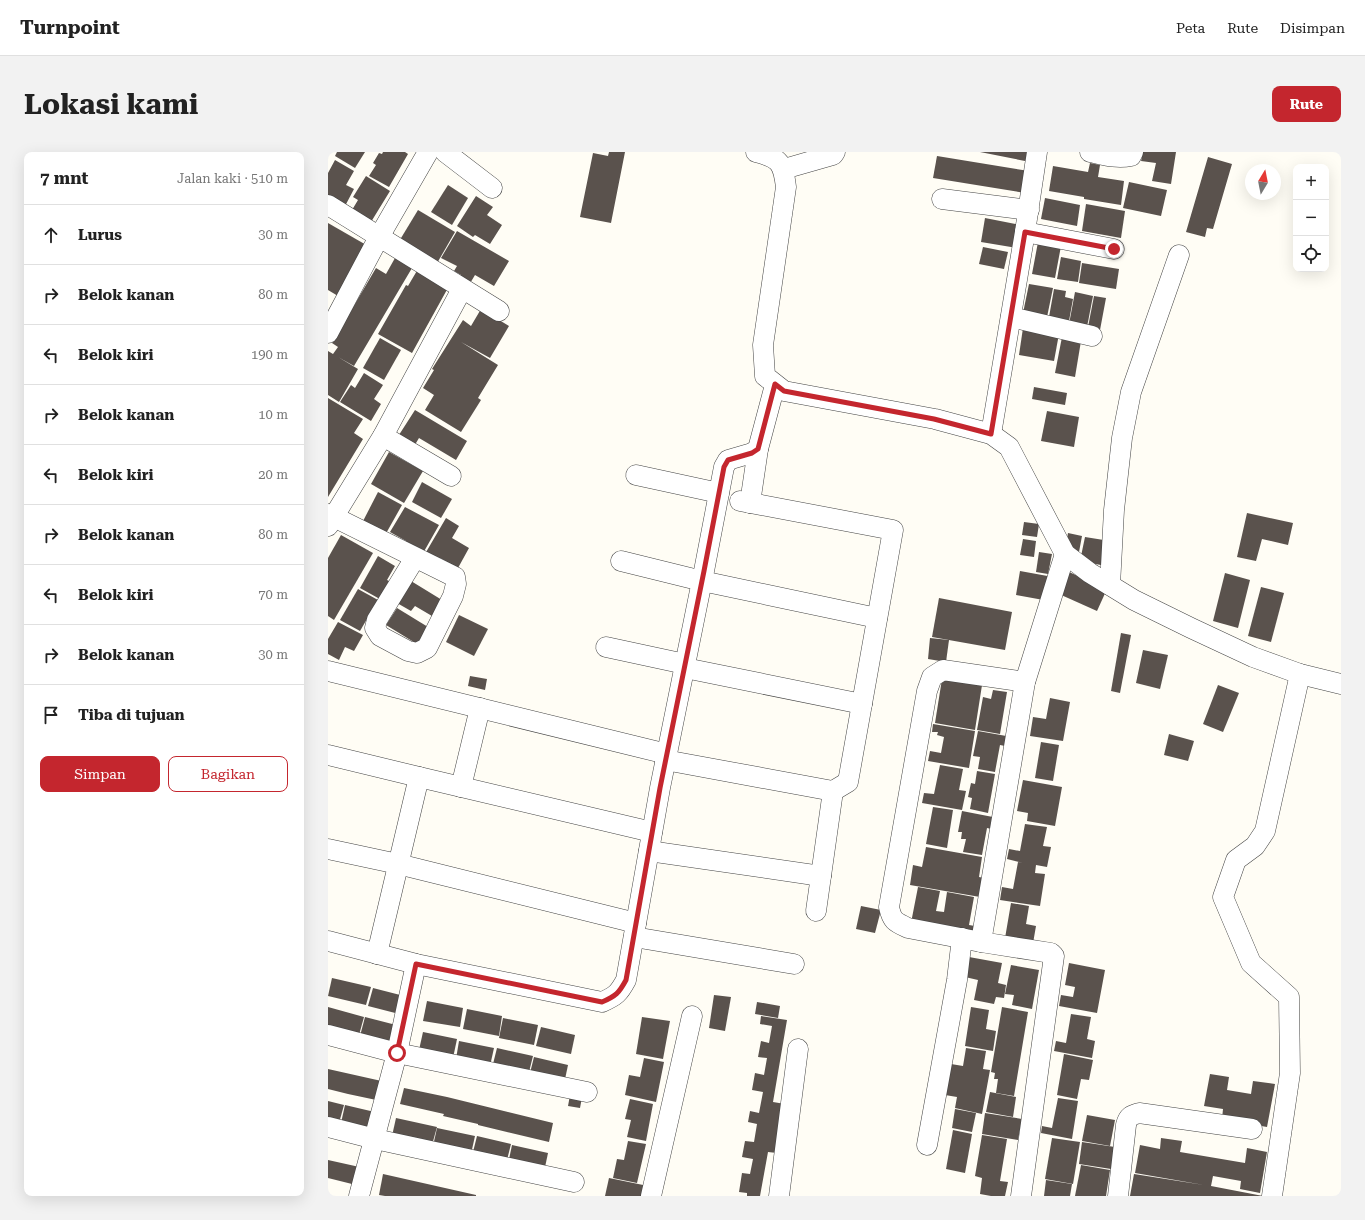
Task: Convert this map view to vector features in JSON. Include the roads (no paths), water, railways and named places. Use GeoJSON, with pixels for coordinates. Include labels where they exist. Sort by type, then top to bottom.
{"type":"FeatureCollection","features":[{"type":"Feature","properties":{"kind":"street"},"geometry":{"type":"LineString","coordinates":[[331,320],[428,152]]}},
{"type":"Feature","properties":{"kind":"street"},"geometry":{"type":"LineString","coordinates":[[445,152],[492,188]]}},
{"type":"Feature","properties":{"kind":"street"},"geometry":{"type":"LineString","coordinates":[[756,152],[769,155],[774,158],[784,169],[786,187],[763,345],[765,376],[784,391],[934,419],[991,434],[1009,447],[1065,554],[1090,573],[1134,600],[1253,657],[1300,674],[1341,684]]}},
{"type":"Feature","properties":{"kind":"street"},"geometry":{"type":"LineString","coordinates":[[784,169],[833,155],[835,152]]}},
{"type":"Feature","properties":{"kind":"street"},"geometry":{"type":"LineString","coordinates":[[991,434],[1029,210],[1037,152]]}},
{"type":"Feature","properties":{"kind":"street"},"geometry":{"type":"LineString","coordinates":[[1090,152],[1114,158],[1122,158],[1131,156],[1133,152]]}},
{"type":"Feature","properties":{"kind":"street"},"geometry":{"type":"LineString","coordinates":[[942,199],[1029,210]]}},
{"type":"Feature","properties":{"kind":"street"},"geometry":{"type":"LineString","coordinates":[[328,205],[499,312]]}},
{"type":"Feature","properties":{"kind":"street"},"geometry":{"type":"LineString","coordinates":[[1025,232],[1114,249]]}},
{"type":"Feature","properties":{"kind":"street"},"geometry":{"type":"LineString","coordinates":[[1110,585],[1114,510],[1122,438],[1131,392],[1179,256]]}},
{"type":"Feature","properties":{"kind":"street"},"geometry":{"type":"LineString","coordinates":[[415,558],[377,620],[375,628],[380,636],[408,651],[417,653],[427,648],[453,596],[456,584],[454,577],[415,558],[330,519],[383,436],[462,289]]}},
{"type":"Feature","properties":{"kind":"street"},"geometry":{"type":"LineString","coordinates":[[1011,317],[1092,336]]}},
{"type":"Feature","properties":{"kind":"street"},"geometry":{"type":"LineString","coordinates":[[328,670],[666,757],[833,791],[848,782],[893,530],[745,502],[775,384]]}},
{"type":"Feature","properties":{"kind":"street"},"geometry":{"type":"LineString","coordinates":[[383,436],[450,476]]}},
{"type":"Feature","properties":{"kind":"street"},"geometry":{"type":"LineString","coordinates":[[328,941],[416,964],[602,1002],[614,997],[621,990],[626,980],[666,757],[724,467],[728,460],[752,453],[758,449]]}},
{"type":"Feature","properties":{"kind":"street"},"geometry":{"type":"LineString","coordinates":[[636,475],[719,493]]}},
{"type":"Feature","properties":{"kind":"street"},"geometry":{"type":"LineString","coordinates":[[981,942],[1025,682],[1065,554]]}},
{"type":"Feature","properties":{"kind":"street"},"geometry":{"type":"LineString","coordinates":[[621,561],[702,581],[877,618]]}},
{"type":"Feature","properties":{"kind":"street"},"geometry":{"type":"LineString","coordinates":[[606,647],[685,666],[862,704]]}},
{"type":"Feature","properties":{"kind":"street"},"geometry":{"type":"LineString","coordinates":[[1021,1196],[1054,956],[1051,953],[981,942],[908,928],[897,923],[891,918],[889,907],[927,691],[932,677],[943,670],[1025,682]]}},
{"type":"Feature","properties":{"kind":"street"},"geometry":{"type":"LineString","coordinates":[[1272,1196],[1290,1073],[1289,997],[1251,963],[1223,898],[1236,860],[1255,846],[1265,831],[1300,674]]}},
{"type":"Feature","properties":{"kind":"street"},"geometry":{"type":"LineString","coordinates":[[461,787],[480,708]]}},
{"type":"Feature","properties":{"kind":"street"},"geometry":{"type":"LineString","coordinates":[[328,755],[652,832]]}},
{"type":"Feature","properties":{"kind":"street"},"geometry":{"type":"LineString","coordinates":[[377,954],[420,777]]}},
{"type":"Feature","properties":{"kind":"street"},"geometry":{"type":"LineString","coordinates":[[816,911],[833,791]]}},
{"type":"Feature","properties":{"kind":"street"},"geometry":{"type":"LineString","coordinates":[[328,849],[398,864],[635,930],[794,964]]}},
{"type":"Feature","properties":{"kind":"street"},"geometry":{"type":"LineString","coordinates":[[649,851],[821,876]]}},
{"type":"Feature","properties":{"kind":"street"},"geometry":{"type":"LineString","coordinates":[[927,1145],[958,980],[962,938]]}},
{"type":"Feature","properties":{"kind":"street"},"geometry":{"type":"LineString","coordinates":[[360,1196],[397,1053],[416,964]]}},
{"type":"Feature","properties":{"kind":"street"},"geometry":{"type":"LineString","coordinates":[[651,1196],[692,1016]]}},
{"type":"Feature","properties":{"kind":"street"},"geometry":{"type":"LineString","coordinates":[[328,1035],[397,1053],[587,1092]]}},
{"type":"Feature","properties":{"kind":"street"},"geometry":{"type":"LineString","coordinates":[[779,1196],[798,1049]]}},
{"type":"Feature","properties":{"kind":"street"},"geometry":{"type":"LineString","coordinates":[[1118,1196],[1126,1124],[1127,1120],[1132,1115],[1139,1113],[1252,1129]]}},
{"type":"Feature","properties":{"kind":"street"},"geometry":{"type":"LineString","coordinates":[[328,1127],[375,1139],[574,1182]]}}]}
